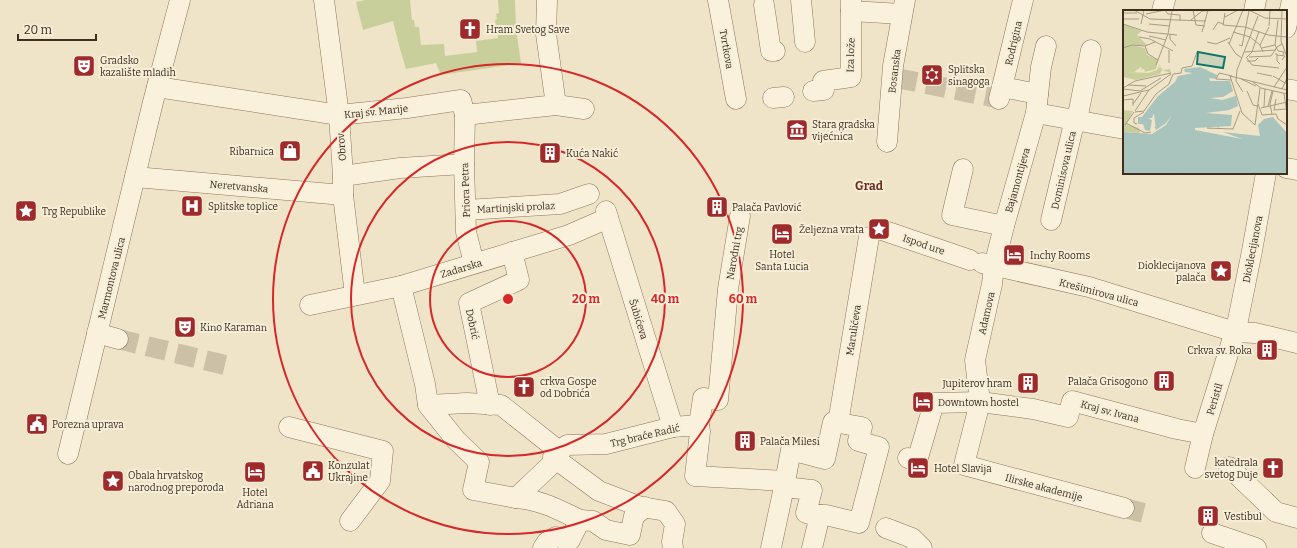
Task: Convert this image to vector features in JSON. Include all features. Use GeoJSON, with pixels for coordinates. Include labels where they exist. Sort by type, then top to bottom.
{"type":"FeatureCollection","features":[{"type":"Feature","properties":{"kind":"street","name":"Marmontova ulica"},"geometry":{"type":"LineString","coordinates":[[68,454],[135,177],[151,96],[180,0]]}},
{"type":"Feature","properties":{"kind":"street","name":"Obrov"},"geometry":{"type":"LineString","coordinates":[[324,0],[339,115],[343,186],[355,295]]}},
{"type":"Feature","properties":{"kind":"street"},"geometry":{"type":"LineString","coordinates":[[547,0],[546,34],[556,105]]}},
{"type":"Feature","properties":{"kind":"street","name":"Tvrtkova"},"geometry":{"type":"LineString","coordinates":[[718,0],[736,99]]}},
{"type":"Feature","properties":{"kind":"street"},"geometry":{"type":"LineString","coordinates":[[801,0],[805,42]]}},
{"type":"Feature","properties":{"kind":"street","name":"Rodrigina"},"geometry":{"type":"LineString","coordinates":[[999,92],[1023,0]]}},
{"type":"Feature","properties":{"kind":"street"},"geometry":{"type":"LineString","coordinates":[[1162,10],[1165,0]]}},
{"type":"Feature","properties":{"kind":"street"},"geometry":{"type":"LineString","coordinates":[[1254,10],[1256,0]]}},
{"type":"Feature","properties":{"kind":"street"},"geometry":{"type":"LineString","coordinates":[[1289,25],[1292,0]]}},
{"type":"Feature","properties":{"kind":"street"},"geometry":{"type":"LineString","coordinates":[[764,5],[772,51],[775,51]]}},
{"type":"Feature","properties":{"kind":"street","name":"Iza lože"},"geometry":{"type":"LineString","coordinates":[[813,92],[824,90],[824,82],[851,77],[851,6],[903,7]]}},
{"type":"Feature","properties":{"kind":"street","name":"Bosanska"},"geometry":{"type":"LineString","coordinates":[[887,142],[903,7]]}},
{"type":"Feature","properties":{"kind":"street","name":"Bajamontijeva"},"geometry":{"type":"LineString","coordinates":[[982,263],[1004,226],[1037,103],[1041,67],[1046,46]]}},
{"type":"Feature","properties":{"kind":"street"},"geometry":{"type":"LineString","coordinates":[[1076,119],[1091,50]]}},
{"type":"Feature","properties":{"kind":"street"},"geometry":{"type":"LineString","coordinates":[[1287,89],[1297,91]]}},
{"type":"Feature","properties":{"kind":"street","name":"Dominisova ulica"},"geometry":{"type":"LineString","coordinates":[[999,92],[1037,103],[1076,119],[1123,129]]}},
{"type":"Feature","properties":{"kind":"street","name":"Kraj sv. Marije"},"geometry":{"type":"LineString","coordinates":[[151,96],[339,115],[407,108],[462,100],[465,115]]}},
{"type":"Feature","properties":{"kind":"street"},"geometry":{"type":"LineString","coordinates":[[465,115],[556,105],[584,109]]}},
{"type":"Feature","properties":{"kind":"street","name":"Priora Petra"},"geometry":{"type":"LineString","coordinates":[[465,115],[464,164],[466,232],[474,263]]}},
{"type":"Feature","properties":{"kind":"street","name":"Dominisova ulica"},"geometry":{"type":"LineString","coordinates":[[1051,220],[1076,119]]}},
{"type":"Feature","properties":{"kind":"street"},"geometry":{"type":"LineString","coordinates":[[343,186],[400,168],[464,164]]}},
{"type":"Feature","properties":{"kind":"street"},"geometry":{"type":"LineString","coordinates":[[1287,168],[1297,170]]}},
{"type":"Feature","properties":{"kind":"street"},"geometry":{"type":"LineString","coordinates":[[962,169],[952,215],[1004,226]]}},
{"type":"Feature","properties":{"kind":"street","name":"Dioklecijanova"},"geometry":{"type":"LineString","coordinates":[[1236,328],[1266,174]]}},
{"type":"Feature","properties":{"kind":"street","name":"Neretvanska"},"geometry":{"type":"LineString","coordinates":[[135,177],[343,186]]}},
{"type":"Feature","properties":{"kind":"street","name":"Martinjski prolaz"},"geometry":{"type":"LineString","coordinates":[[466,210],[560,204],[589,194]]}},
{"type":"Feature","properties":{"kind":"street","name":"Zadarska"},"geometry":{"type":"LineString","coordinates":[[310,305],[401,286],[569,235],[607,215]]}},
{"type":"Feature","properties":{"kind":"street","name":"Šubićeva"},"geometry":{"type":"LineString","coordinates":[[607,215],[673,427]]}},
{"type":"Feature","properties":{"kind":"street","name":"Narodni trg"},"geometry":{"type":"LineString","coordinates":[[699,425],[704,398],[718,400],[728,289],[740,216]]}},
{"type":"Feature","properties":{"kind":"street","name":"Ispod ure"},"geometry":{"type":"LineString","coordinates":[[874,233],[982,263]]}},
{"type":"Feature","properties":{"kind":"street","name":"Marulićeva"},"geometry":{"type":"LineString","coordinates":[[838,423],[874,233]]}},
{"type":"Feature","properties":{"kind":"street","name":"Dobrić"},"geometry":{"type":"LineString","coordinates":[[490,404],[469,302],[519,280],[512,252]]}},
{"type":"Feature","properties":{"kind":"street","name":"Krešimirova ulica"},"geometry":{"type":"LineString","coordinates":[[982,263],[1089,287],[1204,322],[1236,328]]}},
{"type":"Feature","properties":{"kind":"street","name":"Adamova"},"geometry":{"type":"LineString","coordinates":[[971,402],[975,360],[992,284],[982,263]]}},
{"type":"Feature","properties":{"kind":"street"},"geometry":{"type":"LineString","coordinates":[[401,286],[425,384],[428,405],[456,440],[479,462],[473,490],[543,502],[580,520],[593,522],[606,530],[630,535],[634,516],[645,507]]}},
{"type":"Feature","properties":{"kind":"street"},"geometry":{"type":"LineString","coordinates":[[1236,328],[1297,343]]}},
{"type":"Feature","properties":{"kind":"street","name":"Peristil"},"geometry":{"type":"LineString","coordinates":[[1195,468],[1203,434],[1236,328]]}},
{"type":"Feature","properties":{"kind":"street"},"geometry":{"type":"LineString","coordinates":[[97,333],[118,339]]}},
{"type":"Feature","properties":{"kind":"street","name":"Kraj sv. Ivana"},"geometry":{"type":"LineString","coordinates":[[971,402],[1033,409],[1068,417],[1072,401],[1177,429],[1203,434]]}},
{"type":"Feature","properties":{"kind":"street"},"geometry":{"type":"LineString","coordinates":[[908,458],[917,461],[934,403],[971,402]]}},
{"type":"Feature","properties":{"kind":"street","name":"Ilirske akademije"},"geometry":{"type":"LineString","coordinates":[[971,402],[972,433],[964,465],[1124,508]]}},
{"type":"Feature","properties":{"kind":"street"},"geometry":{"type":"LineString","coordinates":[[428,405],[467,403],[502,405],[599,491],[645,507],[666,511],[675,524],[672,542],[673,548]]}},
{"type":"Feature","properties":{"kind":"street"},"geometry":{"type":"LineString","coordinates":[[699,425],[700,432],[695,476],[785,484],[812,490],[806,513],[813,515],[826,514],[859,523],[879,447],[858,442],[862,427],[833,422],[826,459],[791,450],[785,484],[771,548]]}},
{"type":"Feature","properties":{"kind":"street","name":"Trg braće Radić"},"geometry":{"type":"LineString","coordinates":[[558,455],[567,445],[606,444],[673,427],[699,425]]}},
{"type":"Feature","properties":{"kind":"street"},"geometry":{"type":"LineString","coordinates":[[289,427],[383,451],[380,481],[350,521]]}},
{"type":"Feature","properties":{"kind":"street"},"geometry":{"type":"LineString","coordinates":[[516,498],[558,455]]}},
{"type":"Feature","properties":{"kind":"street"},"geometry":{"type":"LineString","coordinates":[[1229,467],[1276,512],[1297,518]]}},
{"type":"Feature","properties":{"kind":"street"},"geometry":{"type":"LineString","coordinates":[[812,548],[820,515]]}},
{"type":"Feature","properties":{"kind":"street"},"geometry":{"type":"LineString","coordinates":[[543,548],[547,542],[556,537],[570,540],[580,520]]}},
{"type":"Feature","properties":{"kind":"street"},"geometry":{"type":"LineString","coordinates":[[886,528],[912,538],[922,548]]}},
{"type":"Feature","properties":{"kind":"street"},"geometry":{"type":"LineString","coordinates":[[1212,533],[1256,548]]}},
{"type":"Feature","properties":{"kind":"green space"},"geometry":{"type":"Polygon","coordinates":[[[365,0],[410,0],[412,20],[414,20],[415,27],[419,27],[421,45],[444,44],[445,56],[477,52],[476,41],[498,38],[495,20],[497,19],[496,14],[499,13],[498,0],[515,0],[516,29],[521,63],[441,75],[436,63],[406,69],[393,21],[363,30],[356,2],[365,0]]]}},
{"type":"Feature","properties":{"kind":"tunnel"},"geometry":{"type":"LineString","coordinates":[[897,78],[996,98]]}},
{"type":"Feature","properties":{"kind":"tunnel"},"geometry":{"type":"LineString","coordinates":[[118,339],[233,367]]}},
{"type":"Feature","properties":{"kind":"tunnel"},"geometry":{"type":"LineString","coordinates":[[1124,508],[1152,515]]}},
{"type":"Feature","properties":{"kind":"place","name":"Hram Svetog Save"},"geometry":{"type":"Point","coordinates":[470,29]}},
{"type":"Feature","properties":{"kind":"place","name":"Gradsko kazalište mladih"},"geometry":{"type":"Point","coordinates":[84,66]}},
{"type":"Feature","properties":{"kind":"place","name":"Splitska sinagoga"},"geometry":{"type":"Point","coordinates":[932,75]}},
{"type":"Feature","properties":{"kind":"place","name":"Stara gradska vijećnica"},"geometry":{"type":"Point","coordinates":[797,130]}},
{"type":"Feature","properties":{"kind":"place","name":"Ribarnica"},"geometry":{"type":"Point","coordinates":[290,151]}},
{"type":"Feature","properties":{"kind":"place","name":"Kuća Nakić"},"geometry":{"type":"Point","coordinates":[550,153]}},
{"type":"Feature","properties":{"kind":"place","name":"Splitske toplice"},"geometry":{"type":"Point","coordinates":[192,206]}},
{"type":"Feature","properties":{"kind":"place","name":"Palača Pavlović"},"geometry":{"type":"Point","coordinates":[717,207]}},
{"type":"Feature","properties":{"kind":"place","name":"Trg Republike"},"geometry":{"type":"Point","coordinates":[26,211]}},
{"type":"Feature","properties":{"kind":"place","name":"Željezna vrata"},"geometry":{"type":"Point","coordinates":[879,229]}},
{"type":"Feature","properties":{"kind":"place","name":"Hotel Santa Lucia"},"geometry":{"type":"Point","coordinates":[782,234]}},
{"type":"Feature","properties":{"kind":"place","name":"Inchy Rooms"},"geometry":{"type":"Point","coordinates":[1014,255]}},
{"type":"Feature","properties":{"kind":"place","name":"Dioklecijanova palača"},"geometry":{"type":"Point","coordinates":[1221,271]}},
{"type":"Feature","properties":{"kind":"place","name":"Kino Karaman"},"geometry":{"type":"Point","coordinates":[185,327]}},
{"type":"Feature","properties":{"kind":"place","name":"Crkva sv. Roka"},"geometry":{"type":"Point","coordinates":[1267,350]}},
{"type":"Feature","properties":{"kind":"place","name":"Palača Grisogono"},"geometry":{"type":"Point","coordinates":[1164,381]}},
{"type":"Feature","properties":{"kind":"place","name":"Jupiterov hram"},"geometry":{"type":"Point","coordinates":[1028,383]}},
{"type":"Feature","properties":{"kind":"place","name":"crkva Gospe od Dobrića"},"geometry":{"type":"Point","coordinates":[524,387]}},
{"type":"Feature","properties":{"kind":"place","name":"Downtown hostel"},"geometry":{"type":"Point","coordinates":[923,402]}},
{"type":"Feature","properties":{"kind":"place","name":"Porezna uprava"},"geometry":{"type":"Point","coordinates":[37,424]}},
{"type":"Feature","properties":{"kind":"place","name":"Palača Milesi"},"geometry":{"type":"Point","coordinates":[745,441]}},
{"type":"Feature","properties":{"kind":"place","name":"Hotel Slavija"},"geometry":{"type":"Point","coordinates":[918,468]}},
{"type":"Feature","properties":{"kind":"place","name":"katedrala svetog Duje"},"geometry":{"type":"Point","coordinates":[1273,468]}},
{"type":"Feature","properties":{"kind":"place","name":"Konzulat Ukrajine"},"geometry":{"type":"Point","coordinates":[313,471]}},
{"type":"Feature","properties":{"kind":"place","name":"Hotel Adriana"},"geometry":{"type":"Point","coordinates":[255,472]}},
{"type":"Feature","properties":{"kind":"place","name":"Obala hrvatskog narodnog preporoda"},"geometry":{"type":"Point","coordinates":[113,481]}},
{"type":"Feature","properties":{"kind":"place","name":"Vestibul"},"geometry":{"type":"Point","coordinates":[1208,516]}},
{"type":"Feature","properties":{"kind":"district","name":"Grad"},"geometry":{"type":"Point","coordinates":[869,186]}}]}
